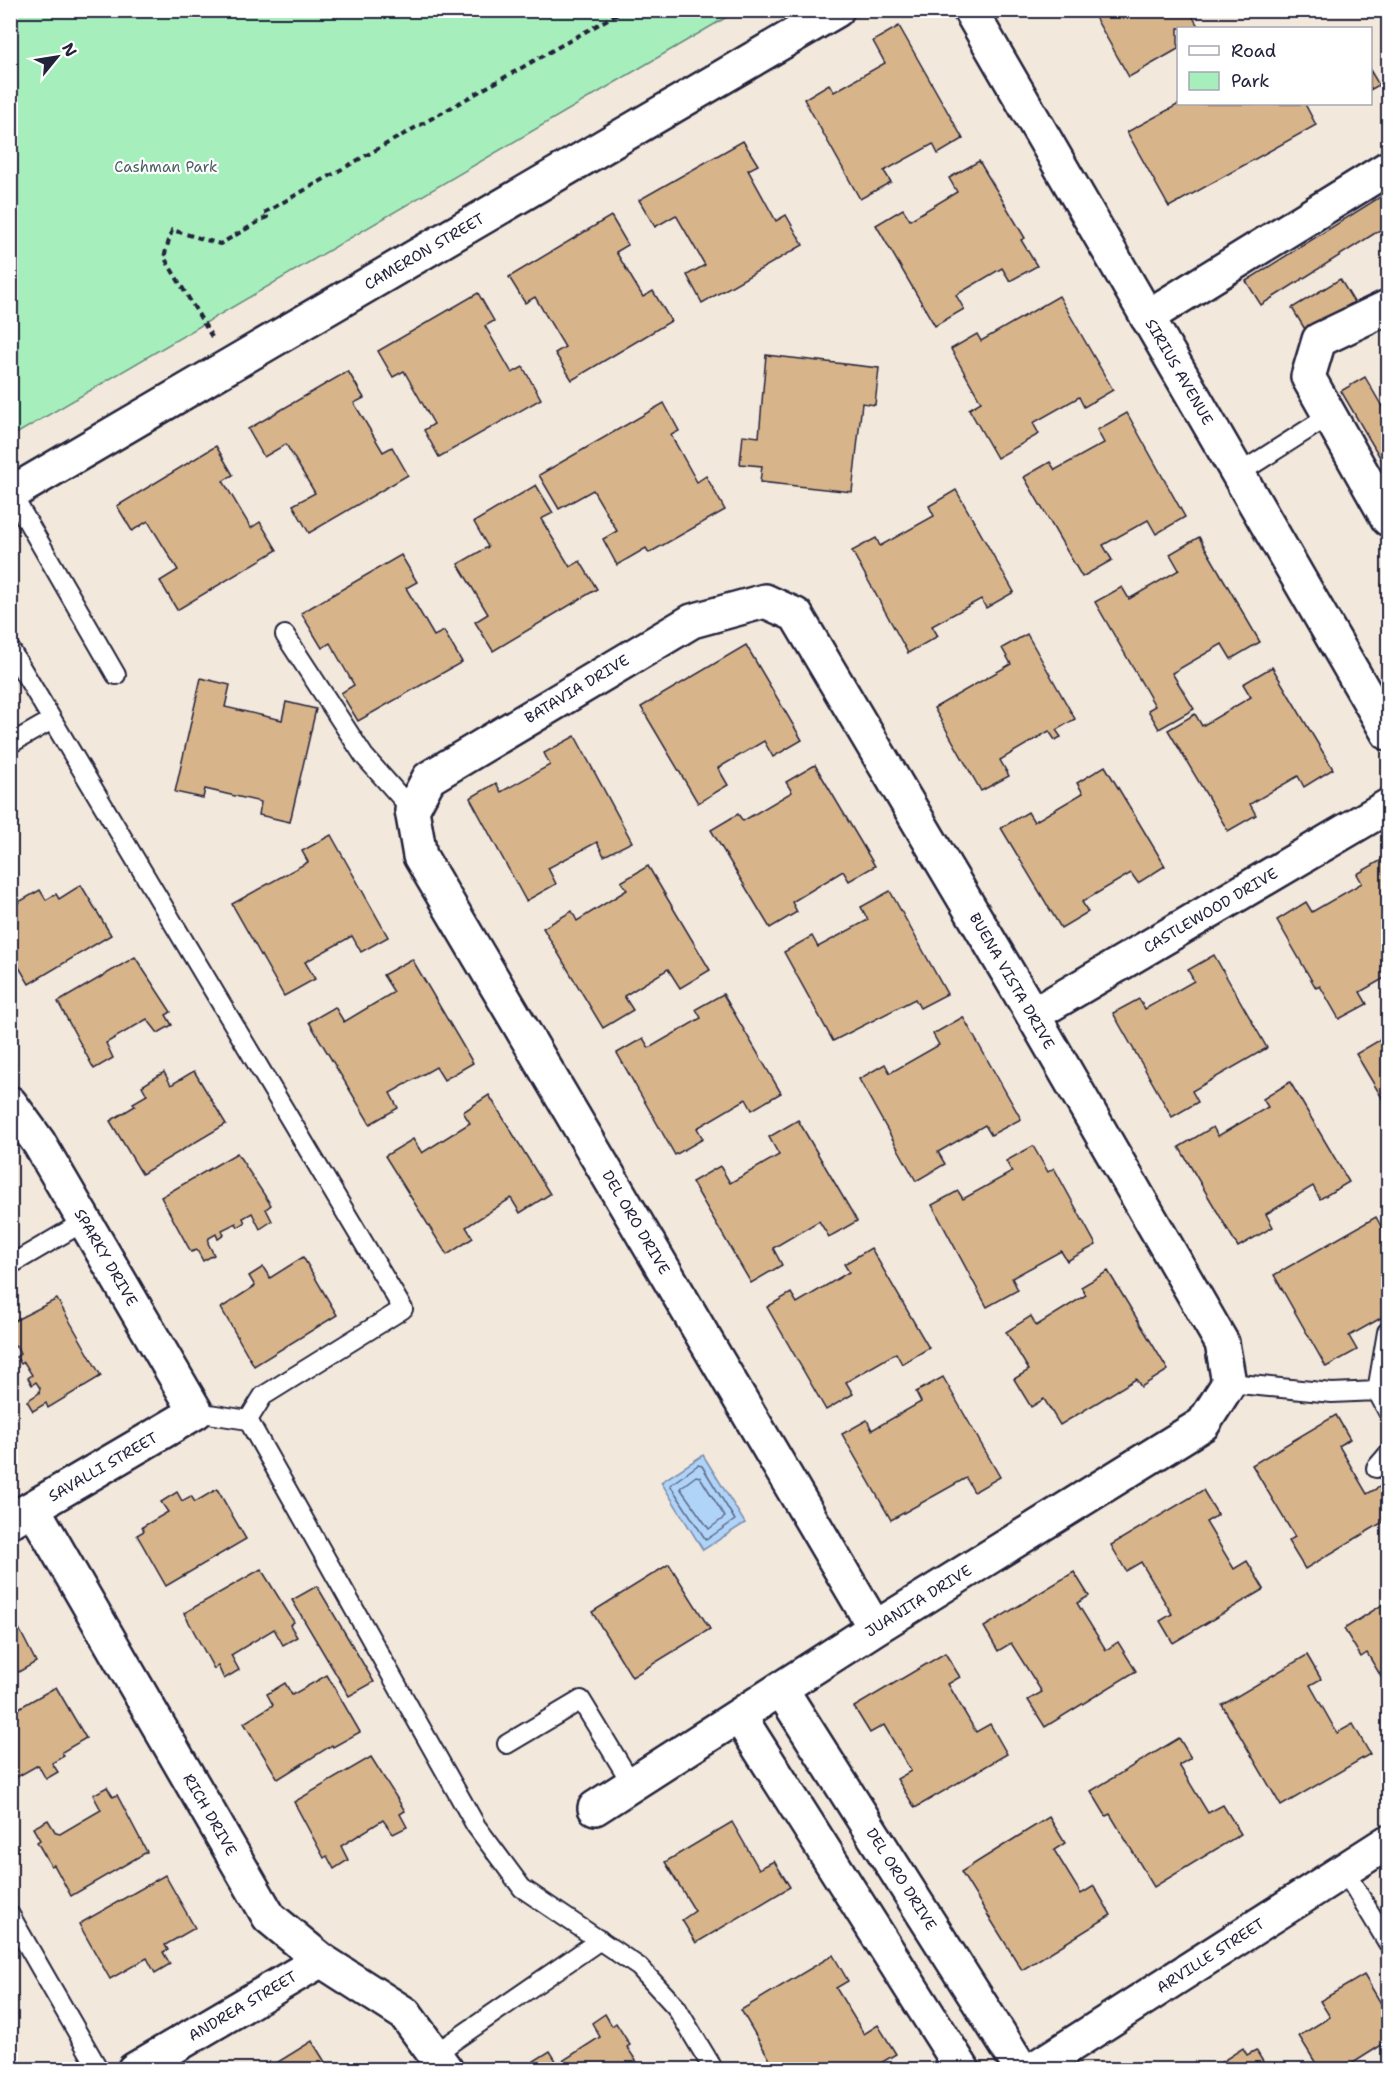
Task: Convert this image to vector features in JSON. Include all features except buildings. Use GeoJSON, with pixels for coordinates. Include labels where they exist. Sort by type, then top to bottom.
{"type":"FeatureCollection","features":[{"type":"Feature","properties":{"kind":"street","name":"CAMERON STREET"},"geometry":{"type":"LineString","coordinates":[[11,493],[837,10]]}},
{"type":"Feature","properties":{"kind":"street","name":"SIRIUS AVENUE"},"geometry":{"type":"LineString","coordinates":[[970,10],[1389,733]]}},
{"type":"Feature","properties":{"kind":"street"},"geometry":{"type":"LineString","coordinates":[[1147,317],[1389,168]]}},
{"type":"Feature","properties":{"kind":"street"},"geometry":{"type":"LineString","coordinates":[[1389,307],[1319,340],[1308,377],[1389,519]]}},
{"type":"Feature","properties":{"kind":"street","name":"BATAVIA DRIVE"},"geometry":{"type":"LineString","coordinates":[[412,810],[429,778],[692,621],[765,601]]}},
{"type":"Feature","properties":{"kind":"street","name":"BUENA VISTA DRIVE"},"geometry":{"type":"LineString","coordinates":[[765,601],[795,615],[1033,1015],[1222,1343],[1229,1383]]}},
{"type":"Feature","properties":{"kind":"street","name":"CASTLEWOOD DRIVE"},"geometry":{"type":"LineString","coordinates":[[1033,1015],[1389,806]]}},
{"type":"Feature","properties":{"kind":"street","name":"DEL ORO DRIVE"},"geometry":{"type":"LineString","coordinates":[[412,810],[420,856],[875,1628]]}},
{"type":"Feature","properties":{"kind":"street","name":"SPARKY DRIVE"},"geometry":{"type":"LineString","coordinates":[[10,1103],[39,1143],[196,1412]]}},
{"type":"Feature","properties":{"kind":"street","name":"JUANITA DRIVE"},"geometry":{"type":"LineString","coordinates":[[595,1808],[875,1628],[1203,1424],[1229,1383]]}},
{"type":"Feature","properties":{"kind":"street","name":"SAVALLI STREET"},"geometry":{"type":"LineString","coordinates":[[22,1514],[196,1412]]}},
{"type":"Feature","properties":{"kind":"street","name":"RICH DRIVE"},"geometry":{"type":"LineString","coordinates":[[22,1514],[269,1917],[321,1960],[405,2014],[441,2061]]}},
{"type":"Feature","properties":{"kind":"street","name":"DEL ORO DRIVE"},"geometry":{"type":"LineString","coordinates":[[781,1689],[1022,2070]]}},
{"type":"Feature","properties":{"kind":"street"},"geometry":{"type":"LineString","coordinates":[[739,1716],[963,2070]]}},
{"type":"Feature","properties":{"kind":"street","name":"ARVILLE STREET"},"geometry":{"type":"LineString","coordinates":[[1032,2070],[1389,1842]]}},
{"type":"Feature","properties":{"kind":"street","name":"ANDREA STREET"},"geometry":{"type":"LineString","coordinates":[[134,2070],[321,1960]]}},
{"type":"Feature","properties":{"kind":"lane"},"geometry":{"type":"LineString","coordinates":[[1238,474],[1329,416]]}},
{"type":"Feature","properties":{"kind":"lane"},"geometry":{"type":"LineString","coordinates":[[11,493],[116,675]]}},
{"type":"Feature","properties":{"kind":"lane"},"geometry":{"type":"LineString","coordinates":[[285,635],[364,756],[412,810]]}},
{"type":"Feature","properties":{"kind":"lane"},"geometry":{"type":"LineString","coordinates":[[10,649],[403,1309],[263,1396],[248,1420]]}},
{"type":"Feature","properties":{"kind":"lane"},"geometry":{"type":"LineString","coordinates":[[10,744],[52,720]]}},
{"type":"Feature","properties":{"kind":"lane"},"geometry":{"type":"LineString","coordinates":[[10,1265],[85,1221]]}},
{"type":"Feature","properties":{"kind":"lane"},"geometry":{"type":"LineString","coordinates":[[1387,1332],[1377,1391],[1389,1412]]}},
{"type":"Feature","properties":{"kind":"lane"},"geometry":{"type":"LineString","coordinates":[[1229,1383],[1332,1393],[1377,1391]]}},
{"type":"Feature","properties":{"kind":"lane"},"geometry":{"type":"LineString","coordinates":[[196,1412],[248,1420]]}},
{"type":"Feature","properties":{"kind":"lane"},"geometry":{"type":"LineString","coordinates":[[248,1420],[476,1826],[522,1888],[639,1967],[676,2007],[714,2070]]}},
{"type":"Feature","properties":{"kind":"lane"},"geometry":{"type":"LineString","coordinates":[[1376,1468],[1389,1454]]}},
{"type":"Feature","properties":{"kind":"lane"},"geometry":{"type":"LineString","coordinates":[[507,1744],[581,1700],[633,1784]]}},
{"type":"Feature","properties":{"kind":"lane"},"geometry":{"type":"LineString","coordinates":[[1344,1870],[1389,1944]]}},
{"type":"Feature","properties":{"kind":"lane"},"geometry":{"type":"LineString","coordinates":[[10,1915],[99,2070]]}},
{"type":"Feature","properties":{"kind":"lane"},"geometry":{"type":"LineString","coordinates":[[441,2061],[600,1941]]}},
{"type":"Feature","properties":{"kind":"path"},"geometry":{"type":"LineString","coordinates":[[228,367],[164,257],[172,230],[220,244],[267,217],[264,213],[624,10]]}},
{"type":"Feature","properties":{"kind":"green space","name":"Cashman Park"},"geometry":{"type":"Polygon","coordinates":[[[11,10],[737,10],[737,11],[11,437],[11,10]]]}},
{"type":"Feature","properties":{"kind":"water"},"geometry":{"type":"Polygon","coordinates":[[[703,1455],[745,1523],[703,1550],[661,1482],[703,1455]]]}}]}
